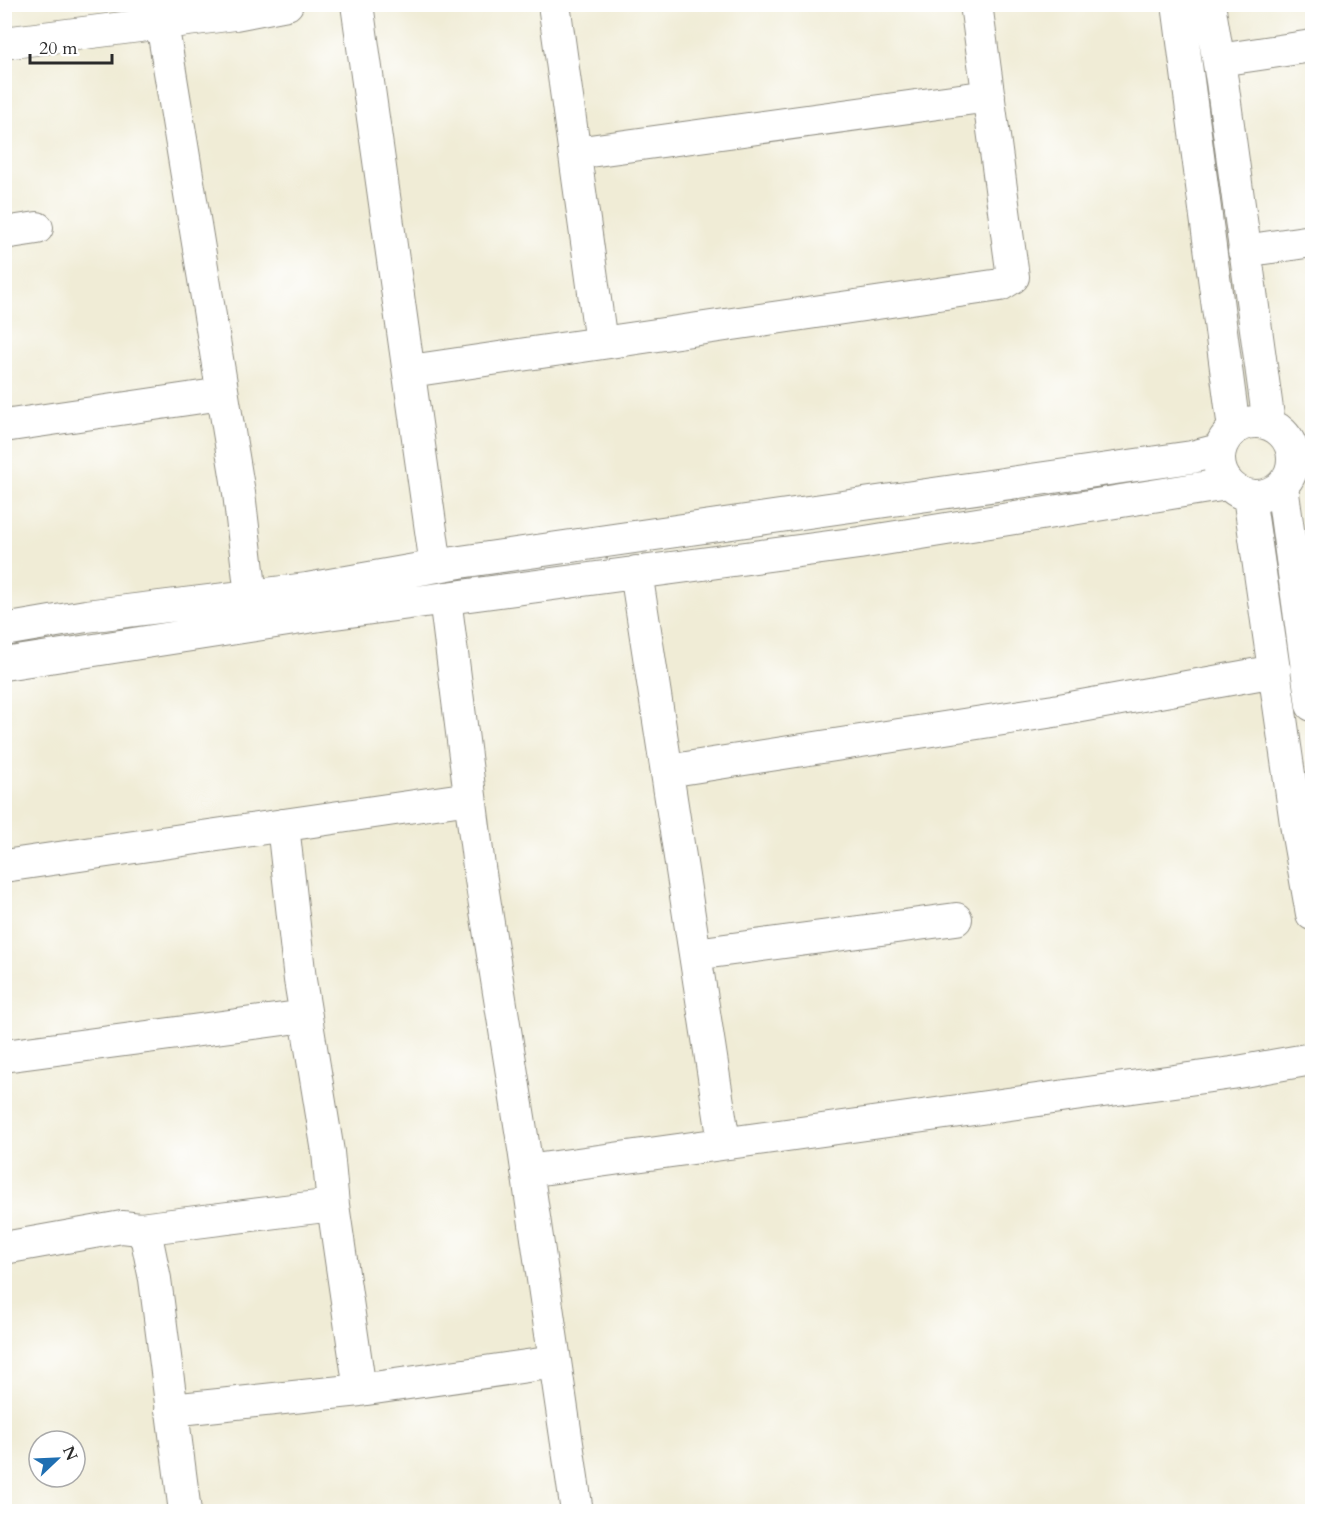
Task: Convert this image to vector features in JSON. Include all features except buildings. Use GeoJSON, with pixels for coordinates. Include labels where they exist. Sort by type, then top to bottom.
{"type":"FeatureCollection","features":[{"type":"Feature","properties":{"kind":"street"},"geometry":{"type":"LineString","coordinates":[[4,43],[287,4]]}},
{"type":"Feature","properties":{"kind":"street"},"geometry":{"type":"LineString","coordinates":[[357,4],[436,566]]}},
{"type":"Feature","properties":{"kind":"street"},"geometry":{"type":"LineString","coordinates":[[554,4],[601,343]]}},
{"type":"Feature","properties":{"kind":"street"},"geometry":{"type":"LineString","coordinates":[[410,371],[1000,285],[1013,277],[976,4]]}},
{"type":"Feature","properties":{"kind":"street"},"geometry":{"type":"LineString","coordinates":[[1178,4],[1226,440],[1219,462],[1238,490],[1275,671],[1297,830],[1312,914]]}},
{"type":"Feature","properties":{"kind":"street"},"geometry":{"type":"LineString","coordinates":[[1209,4],[1219,60],[1244,251],[1293,452],[1312,705]]}},
{"type":"Feature","properties":{"kind":"street"},"geometry":{"type":"LineString","coordinates":[[162,23],[239,493],[251,596]]}},
{"type":"Feature","properties":{"kind":"street"},"geometry":{"type":"LineString","coordinates":[[1219,60],[1312,46]]}},
{"type":"Feature","properties":{"kind":"street"},"geometry":{"type":"LineString","coordinates":[[575,153],[989,96]]}},
{"type":"Feature","properties":{"kind":"street"},"geometry":{"type":"LineString","coordinates":[[4,233],[37,228]]}},
{"type":"Feature","properties":{"kind":"street"},"geometry":{"type":"LineString","coordinates":[[1244,251],[1312,241]]}},
{"type":"Feature","properties":{"kind":"street"},"geometry":{"type":"LineString","coordinates":[[4,426],[222,394]]}},
{"type":"Feature","properties":{"kind":"street"},"geometry":{"type":"LineString","coordinates":[[4,630],[86,616],[251,596],[436,566],[1192,457],[1226,440],[1245,423],[1290,434]]}},
{"type":"Feature","properties":{"kind":"street"},"geometry":{"type":"LineString","coordinates":[[4,664],[445,598],[1238,490],[1261,497],[1296,478]]}},
{"type":"Feature","properties":{"kind":"street"},"geometry":{"type":"LineString","coordinates":[[636,572],[724,1142]]}},
{"type":"Feature","properties":{"kind":"street"},"geometry":{"type":"LineString","coordinates":[[445,598],[470,798],[577,1512]]}},
{"type":"Feature","properties":{"kind":"street"},"geometry":{"type":"LineString","coordinates":[[667,771],[1054,711],[1275,671]]}},
{"type":"Feature","properties":{"kind":"street"},"geometry":{"type":"LineString","coordinates":[[4,866],[470,798]]}},
{"type":"Feature","properties":{"kind":"street"},"geometry":{"type":"LineString","coordinates":[[283,825],[306,1016],[328,1152],[333,1204],[360,1390]]}},
{"type":"Feature","properties":{"kind":"street"},"geometry":{"type":"LineString","coordinates":[[695,954],[956,919]]}},
{"type":"Feature","properties":{"kind":"street"},"geometry":{"type":"LineString","coordinates":[[4,1056],[306,1016]]}},
{"type":"Feature","properties":{"kind":"street"},"geometry":{"type":"LineString","coordinates":[[527,1171],[1232,1073],[1312,1059]]}},
{"type":"Feature","properties":{"kind":"street"},"geometry":{"type":"LineString","coordinates":[[4,1248],[122,1227],[140,1229],[333,1204]]}},
{"type":"Feature","properties":{"kind":"street"},"geometry":{"type":"LineString","coordinates":[[140,1229],[147,1240],[155,1279],[185,1512]]}},
{"type":"Feature","properties":{"kind":"street"},"geometry":{"type":"LineString","coordinates":[[171,1410],[360,1390],[555,1362]]}}]}
